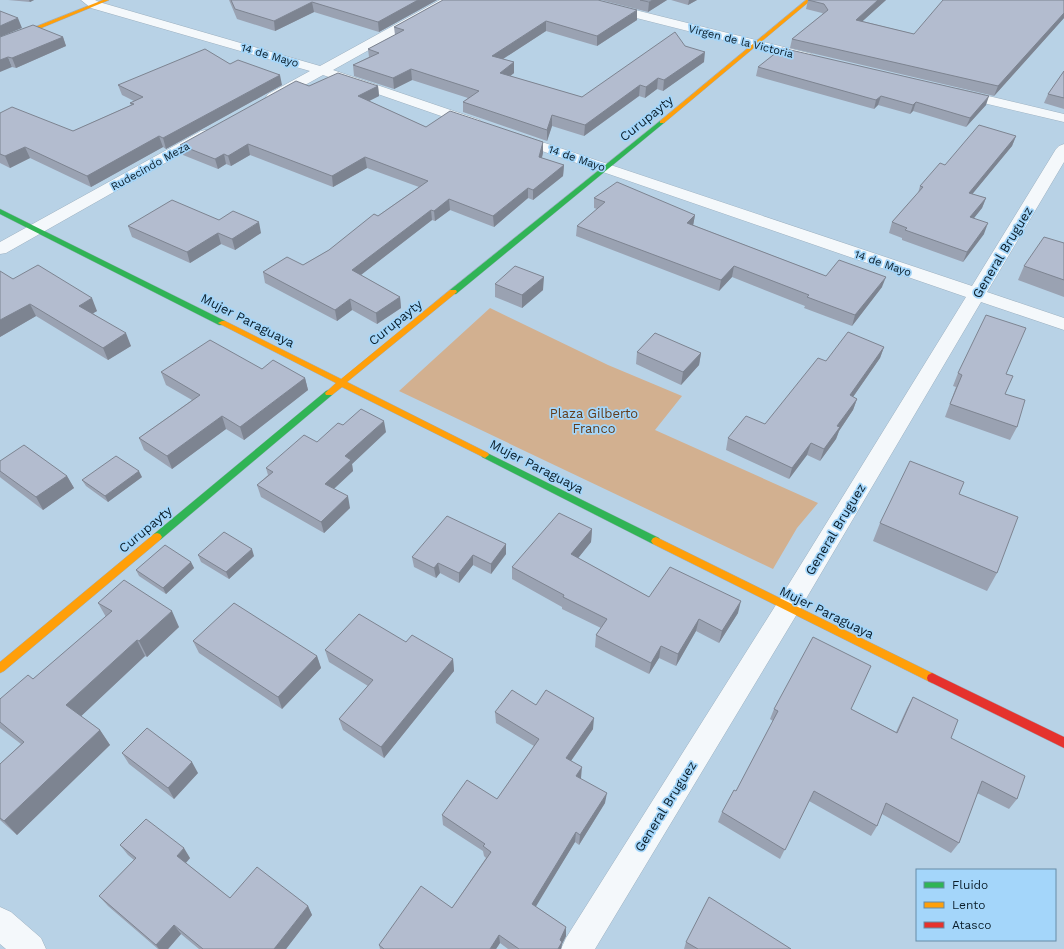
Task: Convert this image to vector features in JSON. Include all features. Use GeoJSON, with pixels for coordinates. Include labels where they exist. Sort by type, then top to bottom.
{"type":"FeatureCollection","features":[{"type":"Feature","properties":{"kind":"street"},"geometry":{"type":"LineString","coordinates":[[258,105],[449,0]]}},
{"type":"Feature","properties":{"kind":"street","name":"Virgen de la Victoria"},"geometry":{"type":"LineString","coordinates":[[581,0],[817,60]]}},
{"type":"Feature","properties":{"kind":"street","name":"Curupayty"},"geometry":{"type":"LineString","coordinates":[[0,668],[342,382],[606,168],[809,0]]}},
{"type":"Feature","properties":{"kind":"street"},"geometry":{"type":"LineString","coordinates":[[0,43],[97,2]]}},
{"type":"Feature","properties":{"kind":"street","name":"14 de Mayo"},"geometry":{"type":"LineString","coordinates":[[97,2],[320,70],[486,127]]}},
{"type":"Feature","properties":{"kind":"street"},"geometry":{"type":"LineString","coordinates":[[948,91],[1064,118]]}},
{"type":"Feature","properties":{"kind":"street","name":"Rudecindo Meza"},"geometry":{"type":"LineString","coordinates":[[0,250],[217,128]]}},
{"type":"Feature","properties":{"kind":"street","name":"14 de Mayo"},"geometry":{"type":"LineString","coordinates":[[501,132],[1064,324]]}},
{"type":"Feature","properties":{"kind":"street","name":"General Bruguez"},"geometry":{"type":"LineString","coordinates":[[577,949],[788,607],[1064,149]]}},
{"type":"Feature","properties":{"kind":"street","name":"Mujer Paraguaya"},"geometry":{"type":"LineString","coordinates":[[0,211],[788,607],[1064,743]]}},
{"type":"Feature","properties":{"kind":"street"},"geometry":{"type":"LineString","coordinates":[[0,923],[30,949]]}},
{"type":"Feature","properties":{"kind":"green space","name":"Plaza Gilberto Franco"},"geometry":{"type":"Polygon","coordinates":[[[490,308],[608,365],[682,396],[655,430],[818,503],[797,528],[773,569],[399,391],[490,308]]]}},
{"type":"Feature","properties":{"kind":"building"},"geometry":{"type":"Polygon","coordinates":[[[231,0],[418,0],[378,22],[312,2],[274,21],[235,9],[231,0]]]}},
{"type":"Feature","properties":{"kind":"building"},"geometry":{"type":"Polygon","coordinates":[[[443,0],[598,0],[637,10],[597,36],[546,21],[492,56],[514,62],[500,73],[582,97],[675,32],[685,46],[705,52],[664,80],[658,78],[646,87],[640,85],[585,125],[552,115],[547,130],[463,102],[479,91],[411,69],[393,78],[353,65],[379,53],[368,49],[404,30],[394,27],[443,0]]]}},
{"type":"Feature","properties":{"kind":"building"},"geometry":{"type":"Polygon","coordinates":[[[640,0],[653,0],[649,2],[640,0]]]}},
{"type":"Feature","properties":{"kind":"building"},"geometry":{"type":"Polygon","coordinates":[[[808,0],[878,0],[856,20],[914,34],[943,0],[1064,0],[1064,13],[998,86],[792,39],[828,10],[824,4],[808,0]]]}},
{"type":"Feature","properties":{"kind":"building"},"geometry":{"type":"Polygon","coordinates":[[[0,11],[18,18],[0,26],[0,11]]]}},
{"type":"Feature","properties":{"kind":"building"},"geometry":{"type":"Polygon","coordinates":[[[33,25],[63,37],[12,58],[8,57],[0,60],[0,37],[33,25]]]}},
{"type":"Feature","properties":{"kind":"building"},"geometry":{"type":"Polygon","coordinates":[[[782,48],[989,96],[970,118],[916,102],[913,105],[881,96],[876,100],[758,67],[782,48]]]}},
{"type":"Feature","properties":{"kind":"building"},"geometry":{"type":"Polygon","coordinates":[[[205,49],[230,64],[238,60],[280,75],[163,138],[159,136],[87,176],[25,147],[5,156],[0,154],[0,113],[12,107],[73,131],[134,104],[130,103],[143,97],[118,85],[205,49]]]}},
{"type":"Feature","properties":{"kind":"building"},"geometry":{"type":"Polygon","coordinates":[[[1064,71],[1064,98],[1048,94],[1064,71]]]}},
{"type":"Feature","properties":{"kind":"building"},"geometry":{"type":"Polygon","coordinates":[[[338,73],[378,86],[358,96],[426,127],[450,111],[543,142],[539,157],[564,165],[533,190],[528,188],[493,216],[449,199],[434,211],[431,210],[352,270],[400,297],[376,313],[350,299],[335,310],[263,272],[287,257],[303,265],[329,250],[374,214],[378,216],[428,181],[365,157],[332,176],[248,144],[228,156],[224,154],[215,159],[180,145],[296,81],[309,86],[338,73]]]}},
{"type":"Feature","properties":{"kind":"building"},"geometry":{"type":"Polygon","coordinates":[[[979,125],[1016,136],[969,193],[986,198],[970,217],[988,223],[967,252],[905,230],[907,228],[892,222],[923,187],[920,186],[940,163],[945,165],[979,125]]]}},
{"type":"Feature","properties":{"kind":"building"},"geometry":{"type":"Polygon","coordinates":[[[617,182],[695,215],[687,223],[826,276],[839,260],[886,277],[855,315],[807,297],[809,295],[734,266],[721,280],[577,226],[605,202],[594,198],[617,182]]]}},
{"type":"Feature","properties":{"kind":"building"},"geometry":{"type":"Polygon","coordinates":[[[172,200],[219,220],[233,211],[259,222],[232,239],[218,233],[187,252],[128,226],[172,200]]]}},
{"type":"Feature","properties":{"kind":"building"},"geometry":{"type":"Polygon","coordinates":[[[1044,237],[1064,243],[1064,280],[1024,266],[1044,237]]]}},
{"type":"Feature","properties":{"kind":"building"},"geometry":{"type":"Polygon","coordinates":[[[38,265],[92,298],[79,306],[126,333],[103,348],[30,304],[0,320],[0,271],[13,279],[38,265]]]}},
{"type":"Feature","properties":{"kind":"building"},"geometry":{"type":"Polygon","coordinates":[[[515,266],[544,277],[522,295],[495,284],[515,266]]]}},
{"type":"Feature","properties":{"kind":"building"},"geometry":{"type":"Polygon","coordinates":[[[986,315],[1026,328],[1006,374],[1013,376],[1005,394],[1025,400],[1017,427],[950,404],[962,375],[958,373],[986,315]]]}},
{"type":"Feature","properties":{"kind":"building"},"geometry":{"type":"Polygon","coordinates":[[[848,332],[884,347],[850,395],[857,399],[837,426],[840,427],[824,449],[811,443],[792,468],[728,438],[746,416],[765,424],[818,358],[826,361],[848,332]]]}},
{"type":"Feature","properties":{"kind":"building"},"geometry":{"type":"Polygon","coordinates":[[[655,333],[701,353],[683,372],[637,352],[655,333]]]}},
{"type":"Feature","properties":{"kind":"building"},"geometry":{"type":"Polygon","coordinates":[[[210,340],[262,369],[273,360],[305,378],[240,427],[222,416],[167,456],[139,438],[200,395],[161,372],[210,340]]]}},
{"type":"Feature","properties":{"kind":"building"},"geometry":{"type":"Polygon","coordinates":[[[361,409],[384,421],[345,456],[351,460],[325,484],[348,496],[321,522],[257,485],[273,472],[266,468],[304,435],[317,442],[338,423],[343,425],[361,409]]]}},
{"type":"Feature","properties":{"kind":"building"},"geometry":{"type":"Polygon","coordinates":[[[24,445],[67,476],[36,497],[0,471],[0,461],[24,445]]]}},
{"type":"Feature","properties":{"kind":"building"},"geometry":{"type":"Polygon","coordinates":[[[116,456],[139,471],[105,496],[82,480],[116,456]]]}},
{"type":"Feature","properties":{"kind":"building"},"geometry":{"type":"Polygon","coordinates":[[[910,461],[964,482],[959,494],[1018,517],[997,573],[880,523],[910,461]]]}},
{"type":"Feature","properties":{"kind":"building"},"geometry":{"type":"Polygon","coordinates":[[[559,513],[592,529],[571,554],[649,597],[670,567],[741,601],[722,631],[699,619],[678,654],[661,646],[651,663],[596,635],[607,619],[563,597],[564,595],[512,567],[559,513]]]}},
{"type":"Feature","properties":{"kind":"building"},"geometry":{"type":"Polygon","coordinates":[[[447,516],[506,544],[491,564],[473,555],[459,573],[438,563],[434,568],[412,557],[447,516]]]}},
{"type":"Feature","properties":{"kind":"building"},"geometry":{"type":"Polygon","coordinates":[[[224,532],[252,549],[226,572],[198,555],[224,532]]]}},
{"type":"Feature","properties":{"kind":"building"},"geometry":{"type":"Polygon","coordinates":[[[165,545],[191,562],[163,588],[136,570],[165,545]]]}},
{"type":"Feature","properties":{"kind":"building"},"geometry":{"type":"Polygon","coordinates":[[[124,580],[172,611],[139,641],[137,640],[66,705],[100,730],[4,821],[0,818],[0,764],[24,742],[0,722],[0,699],[28,675],[33,679],[112,611],[98,603],[124,580]]]}},
{"type":"Feature","properties":{"kind":"building"},"geometry":{"type":"Polygon","coordinates":[[[234,603],[317,656],[278,697],[193,641],[234,603]]]}},
{"type":"Feature","properties":{"kind":"building"},"geometry":{"type":"Polygon","coordinates":[[[359,614],[406,642],[412,635],[453,659],[381,747],[339,719],[373,680],[325,650],[359,614]]]}},
{"type":"Feature","properties":{"kind":"building"},"geometry":{"type":"Polygon","coordinates":[[[813,637],[871,666],[851,709],[897,733],[913,697],[958,720],[951,738],[1025,776],[1017,799],[982,781],[959,843],[886,803],[877,826],[814,791],[785,850],[722,812],[734,790],[736,791],[778,711],[774,709],[813,637]]]}},
{"type":"Feature","properties":{"kind":"building"},"geometry":{"type":"Polygon","coordinates":[[[512,690],[536,705],[546,690],[594,718],[566,758],[582,767],[576,776],[607,793],[580,835],[576,832],[532,904],[566,927],[560,940],[562,942],[558,949],[519,949],[499,935],[490,949],[384,949],[379,945],[421,886],[452,908],[491,852],[483,846],[485,844],[442,815],[467,780],[497,799],[539,739],[495,712],[512,690]]]}},
{"type":"Feature","properties":{"kind":"building"},"geometry":{"type":"Polygon","coordinates":[[[147,728],[192,762],[168,788],[122,753],[147,728]]]}},
{"type":"Feature","properties":{"kind":"building"},"geometry":{"type":"Polygon","coordinates":[[[146,819],[184,848],[177,856],[230,898],[257,867],[308,906],[274,949],[203,949],[174,925],[156,945],[99,896],[136,858],[120,845],[146,819]]]}},
{"type":"Feature","properties":{"kind":"building"},"geometry":{"type":"Polygon","coordinates":[[[709,897],[791,949],[698,949],[686,942],[709,897]]]}},
{"type":"Feature","properties":{"kind":"traffic: fast"},"geometry":{"type":"LineString","coordinates":[[453,292],[662,122]]}},
{"type":"Feature","properties":{"kind":"traffic: fast"},"geometry":{"type":"LineString","coordinates":[[0,211],[222,323]]}},
{"type":"Feature","properties":{"kind":"traffic: fast"},"geometry":{"type":"LineString","coordinates":[[157,537],[329,393]]}},
{"type":"Feature","properties":{"kind":"traffic: fast"},"geometry":{"type":"LineString","coordinates":[[485,455],[656,541]]}},
{"type":"Feature","properties":{"kind":"traffic: slow"},"geometry":{"type":"LineString","coordinates":[[0,43],[107,0]]}},
{"type":"Feature","properties":{"kind":"traffic: slow"},"geometry":{"type":"LineString","coordinates":[[662,122],[809,0]]}},
{"type":"Feature","properties":{"kind":"traffic: slow"},"geometry":{"type":"LineString","coordinates":[[329,393],[453,292]]}},
{"type":"Feature","properties":{"kind":"traffic: slow"},"geometry":{"type":"LineString","coordinates":[[222,323],[485,455]]}},
{"type":"Feature","properties":{"kind":"traffic: slow"},"geometry":{"type":"LineString","coordinates":[[0,668],[157,537]]}},
{"type":"Feature","properties":{"kind":"traffic: slow"},"geometry":{"type":"LineString","coordinates":[[656,541],[932,678]]}},
{"type":"Feature","properties":{"kind":"traffic: jam"},"geometry":{"type":"LineString","coordinates":[[932,678],[1064,743]]}}]}
